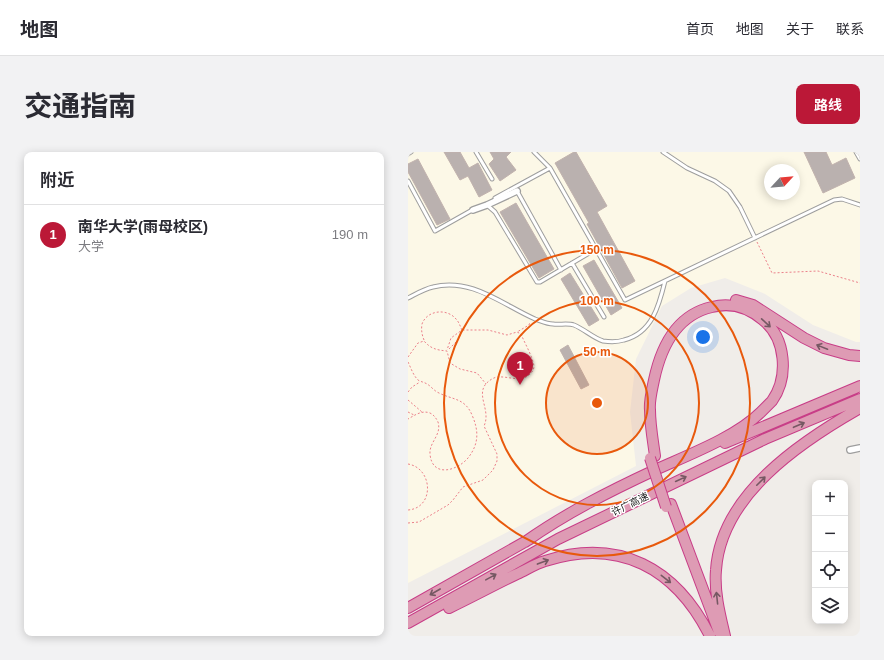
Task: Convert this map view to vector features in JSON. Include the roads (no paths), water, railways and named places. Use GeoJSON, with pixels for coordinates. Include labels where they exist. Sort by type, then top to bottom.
{"type":"FeatureCollection","features":[{"type":"Feature","properties":{"kind":"highway"},"geometry":{"type":"LineString","coordinates":[[711,636],[652,457],[644,419],[647,384],[652,364],[663,338],[682,314],[695,306],[709,301],[735,300],[753,305],[766,312],[804,338],[824,348],[849,355],[860,356]]}},
{"type":"Feature","properties":{"kind":"highway"},"geometry":{"type":"LineString","coordinates":[[525,542],[550,524],[586,504],[648,473],[713,444],[744,425],[760,413],[772,400],[779,385],[782,371],[780,343],[773,330],[764,320],[739,306],[713,306],[699,311],[687,318],[677,327],[666,344],[657,366],[652,389],[650,410],[652,457]]}},
{"type":"Feature","properties":{"kind":"highway","name":"许广高速"},"geometry":{"type":"LineString","coordinates":[[408,608],[525,542],[698,454],[860,386]]}},
{"type":"Feature","properties":{"kind":"highway","name":"许广高速"},"geometry":{"type":"LineString","coordinates":[[408,623],[565,536],[765,439],[860,399]]}},
{"type":"Feature","properties":{"kind":"highway"},"geometry":{"type":"LineString","coordinates":[[725,636],[717,601],[715,571],[718,549],[725,530],[735,512],[760,482],[799,448],[825,428],[860,408]]}},
{"type":"Feature","properties":{"kind":"highway"},"geometry":{"type":"LineString","coordinates":[[668,505],[720,636]]}},
{"type":"Feature","properties":{"kind":"highway"},"geometry":{"type":"LineString","coordinates":[[408,629],[543,562],[561,557],[591,553],[611,554],[630,558],[648,566],[668,580],[687,599],[711,636]]}},
{"type":"Feature","properties":{"kind":"street"},"geometry":{"type":"LineString","coordinates":[[473,210],[487,206],[517,191]]}},
{"type":"Feature","properties":{"kind":"street"},"geometry":{"type":"LineString","coordinates":[[850,450],[860,448]]}},
{"type":"Feature","properties":{"kind":"lane"},"geometry":{"type":"LineString","coordinates":[[476,152],[492,180]]}},
{"type":"Feature","properties":{"kind":"lane"},"geometry":{"type":"LineString","coordinates":[[534,152],[550,168],[625,300],[834,200],[842,200],[860,205]]}},
{"type":"Feature","properties":{"kind":"lane"},"geometry":{"type":"LineString","coordinates":[[663,152],[686,168],[715,181],[728,191],[740,207],[755,238]]}},
{"type":"Feature","properties":{"kind":"lane"},"geometry":{"type":"LineString","coordinates":[[856,152],[860,159]]}},
{"type":"Feature","properties":{"kind":"lane"},"geometry":{"type":"LineString","coordinates":[[408,181],[435,231],[550,168]]}},
{"type":"Feature","properties":{"kind":"lane"},"geometry":{"type":"LineString","coordinates":[[517,191],[560,270]]}},
{"type":"Feature","properties":{"kind":"lane"},"geometry":{"type":"LineString","coordinates":[[487,206],[495,212],[537,282],[540,282],[596,249]]}},
{"type":"Feature","properties":{"kind":"lane"},"geometry":{"type":"LineString","coordinates":[[572,263],[604,317]]}},
{"type":"Feature","properties":{"kind":"lane"},"geometry":{"type":"LineString","coordinates":[[408,298],[433,287],[445,285],[480,290],[533,318],[550,324],[573,325],[604,341],[614,342],[635,337],[645,330],[650,324],[655,312],[665,281]]}},
{"type":"Feature","properties":{"kind":"place","name":"南华大学(雨母校区)"},"geometry":{"type":"Point","coordinates":[520,385]}}]}
